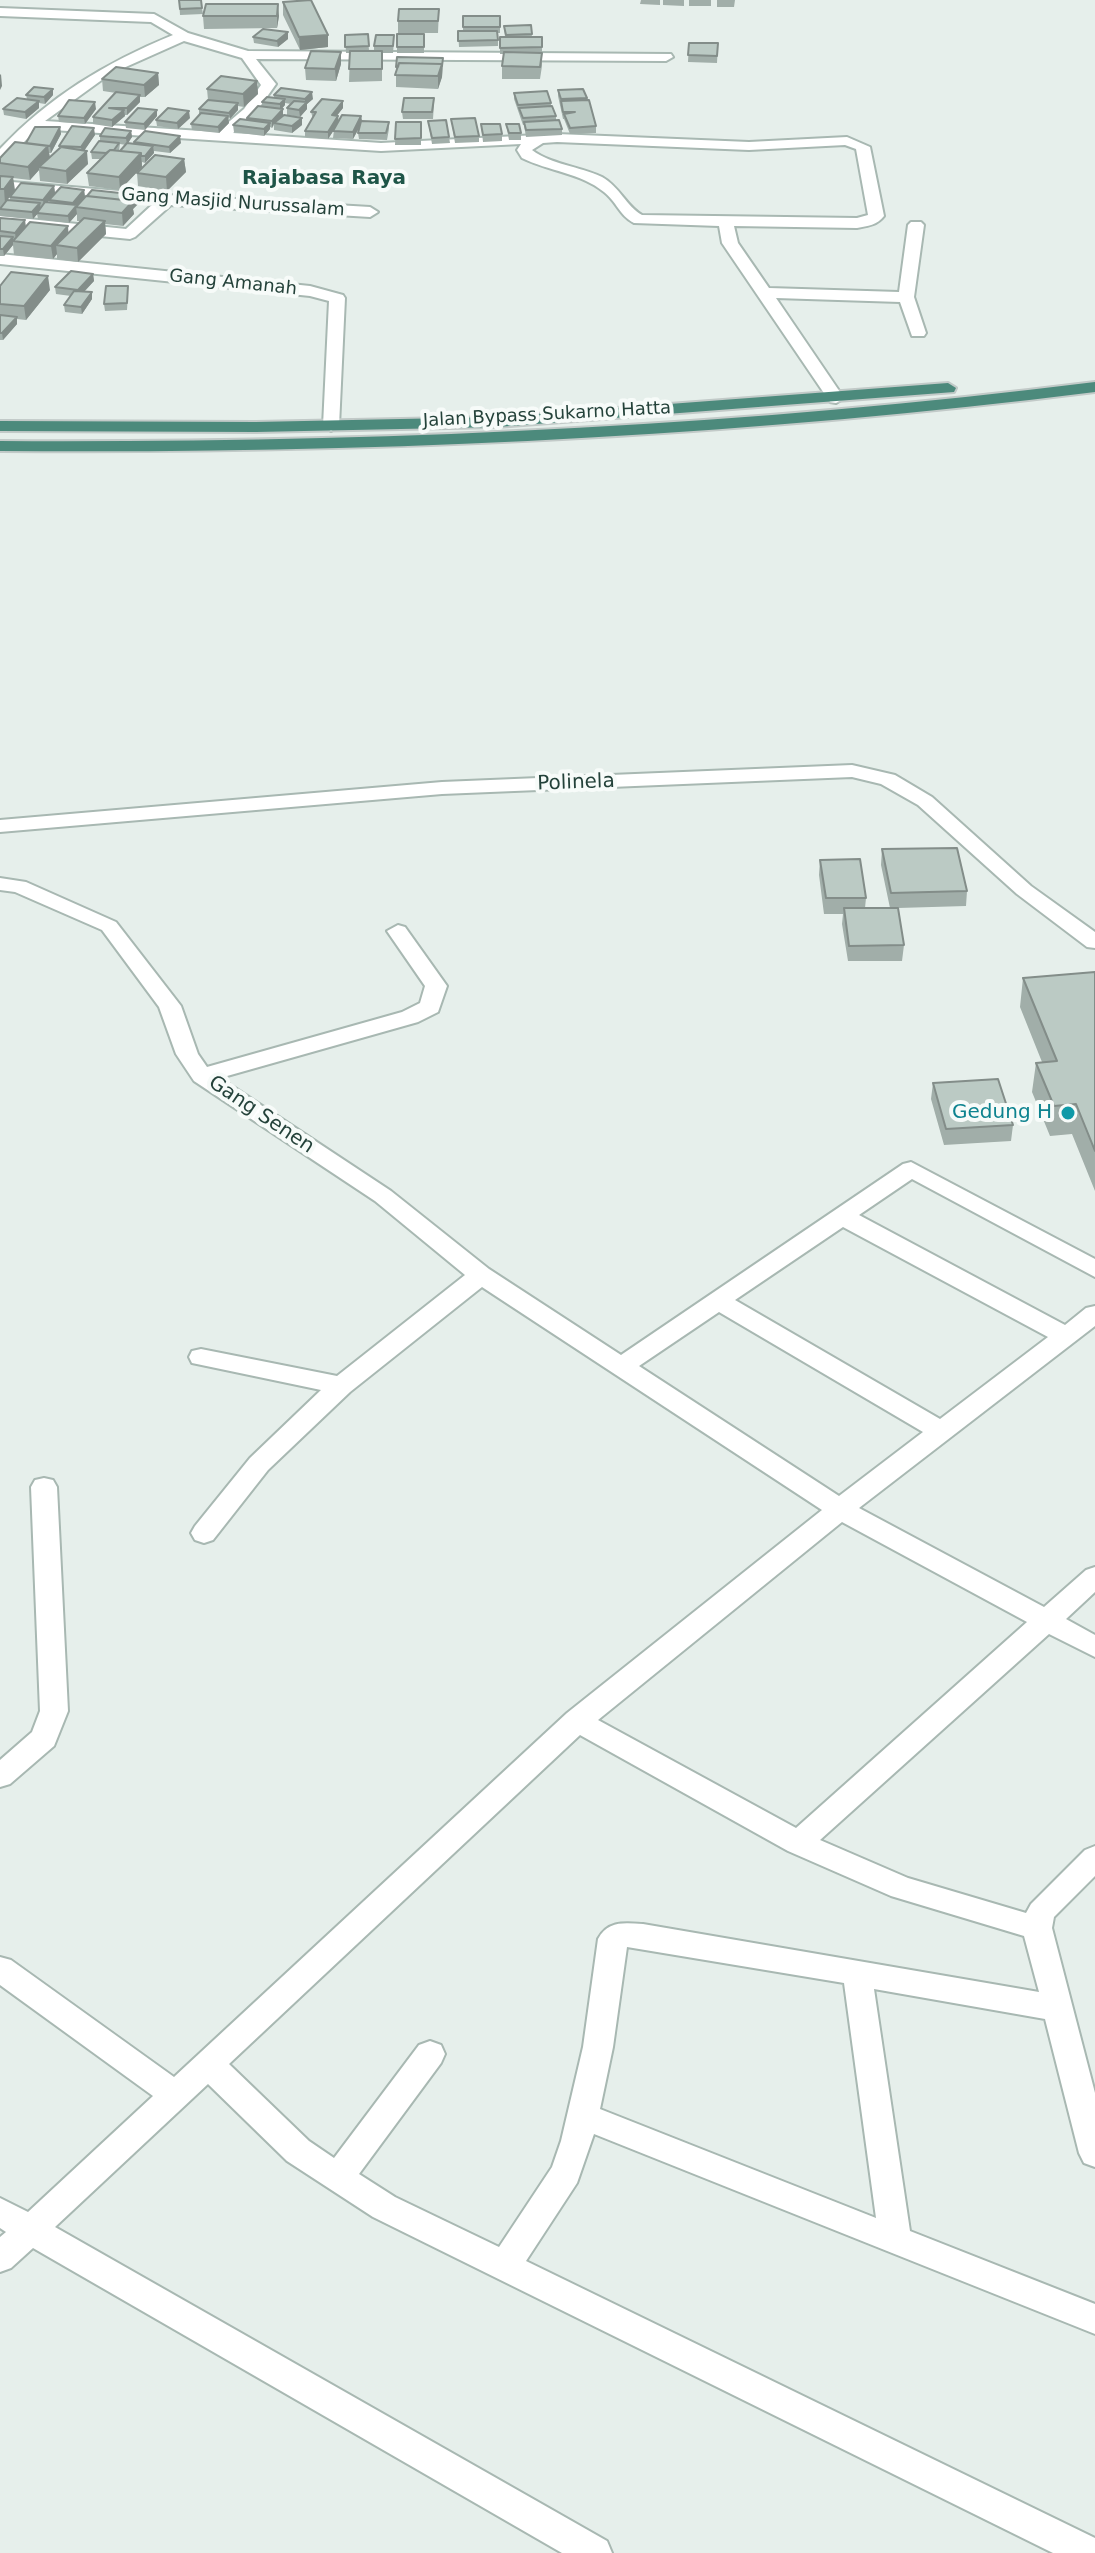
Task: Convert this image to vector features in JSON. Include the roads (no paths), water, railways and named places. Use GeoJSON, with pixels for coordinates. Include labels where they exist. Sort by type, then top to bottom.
{"type":"FeatureCollection","features":[{"type":"Feature","properties":{"kind":"highway","name":"Jalan Bypass Sukarno Hatta"},"geometry":{"type":"LineString","coordinates":[[0,426],[331,426],[497,422],[836,398],[1095,372]]}},
{"type":"Feature","properties":{"kind":"highway","name":"Jalan Bypass Sukarno Hatta"},"geometry":{"type":"LineString","coordinates":[[0,446],[241,446],[534,438],[840,416],[1095,387]]}},
{"type":"Feature","properties":{"kind":"street"},"geometry":{"type":"LineString","coordinates":[[0,12],[154,18],[183,36],[247,55],[272,57],[666,57]]}},
{"type":"Feature","properties":{"kind":"street"},"geometry":{"type":"LineString","coordinates":[[0,158],[31,124],[82,82],[121,61],[183,36]]}},
{"type":"Feature","properties":{"kind":"street"},"geometry":{"type":"LineString","coordinates":[[222,135],[249,112],[269,84],[258,74],[247,55]]}},
{"type":"Feature","properties":{"kind":"street"},"geometry":{"type":"LineString","coordinates":[[31,124],[401,148],[541,139],[749,146],[847,141],[863,147],[876,216],[869,221],[632,218],[600,180],[527,155],[524,150],[529,144],[541,139]]}},
{"type":"Feature","properties":{"kind":"street","name":"Gang Masjid Nurussalam"},"geometry":{"type":"LineString","coordinates":[[0,185],[167,200],[370,212]]}},
{"type":"Feature","properties":{"kind":"street"},"geometry":{"type":"LineString","coordinates":[[0,221],[130,234],[167,200]]}},
{"type":"Feature","properties":{"kind":"street"},"geometry":{"type":"LineString","coordinates":[[725,220],[730,243],[836,398]]}},
{"type":"Feature","properties":{"kind":"street"},"geometry":{"type":"LineString","coordinates":[[916,225],[906,297],[918,333]]}},
{"type":"Feature","properties":{"kind":"street","name":"Gang Amanah"},"geometry":{"type":"LineString","coordinates":[[0,259],[310,291],[337,298],[331,426]]}},
{"type":"Feature","properties":{"kind":"street"},"geometry":{"type":"LineString","coordinates":[[762,293],[906,297]]}},
{"type":"Feature","properties":{"kind":"street","name":"Polinela"},"geometry":{"type":"LineString","coordinates":[[0,826],[442,788],[852,771],[888,779],[925,801],[1024,890],[1095,942]]}},
{"type":"Feature","properties":{"kind":"street","name":"Gang Senen"},"geometry":{"type":"LineString","coordinates":[[0,884],[19,886],[109,926],[170,1006],[187,1054],[202,1076],[383,1196],[481,1275],[840,1509],[1095,1647]]}},
{"type":"Feature","properties":{"kind":"street"},"geometry":{"type":"LineString","coordinates":[[202,1076],[410,1017],[430,1007],[436,986],[398,931]]}},
{"type":"Feature","properties":{"kind":"street"},"geometry":{"type":"LineString","coordinates":[[621,1367],[911,1169],[1095,1269]]}},
{"type":"Feature","properties":{"kind":"street"},"geometry":{"type":"LineString","coordinates":[[842,1216],[1066,1336]]}},
{"type":"Feature","properties":{"kind":"street"},"geometry":{"type":"LineString","coordinates":[[204,1533],[259,1464],[341,1386],[481,1275]]}},
{"type":"Feature","properties":{"kind":"street"},"geometry":{"type":"LineString","coordinates":[[718,1301],[941,1431]]}},
{"type":"Feature","properties":{"kind":"street"},"geometry":{"type":"LineString","coordinates":[[0,2258],[577,1721],[840,1509],[1095,1314]]}},
{"type":"Feature","properties":{"kind":"street"},"geometry":{"type":"LineString","coordinates":[[201,1357],[341,1386]]}},
{"type":"Feature","properties":{"kind":"street"},"geometry":{"type":"LineString","coordinates":[[0,1776],[44,1738],[54,1711],[44,1487]]}},
{"type":"Feature","properties":{"kind":"street"},"geometry":{"type":"LineString","coordinates":[[798,1843],[1095,1577]]}},
{"type":"Feature","properties":{"kind":"street"},"geometry":{"type":"LineString","coordinates":[[577,1721],[798,1843],[901,1888],[1037,1928]]}},
{"type":"Feature","properties":{"kind":"street"},"geometry":{"type":"LineString","coordinates":[[1095,1858],[1041,1912],[1037,1928],[1095,2153]]}},
{"type":"Feature","properties":{"kind":"street"},"geometry":{"type":"LineString","coordinates":[[503,2268],[566,2173],[577,2141],[598,2047],[613,1939],[619,1935],[643,1936],[1056,2008]]}},
{"type":"Feature","properties":{"kind":"street"},"geometry":{"type":"LineString","coordinates":[[0,1969],[176,2096]]}},
{"type":"Feature","properties":{"kind":"street"},"geometry":{"type":"LineString","coordinates":[[857,1973],[895,2241]]}},
{"type":"Feature","properties":{"kind":"street"},"geometry":{"type":"LineString","coordinates":[[338,2177],[430,2054]]}},
{"type":"Feature","properties":{"kind":"street"},"geometry":{"type":"LineString","coordinates":[[208,2064],[298,2151],[384,2207],[1089,2553]]}},
{"type":"Feature","properties":{"kind":"street"},"geometry":{"type":"LineString","coordinates":[[581,2115],[1095,2319]]}},
{"type":"Feature","properties":{"kind":"street"},"geometry":{"type":"LineString","coordinates":[[0,2212],[595,2553]]}},
{"type":"Feature","properties":{"kind":"place","name":"Gedung H"},"geometry":{"type":"Point","coordinates":[1068,1113]}},
{"type":"Feature","properties":{"kind":"district","name":"Rajabasa Raya"},"geometry":{"type":"Point","coordinates":[324,179]}}]}
